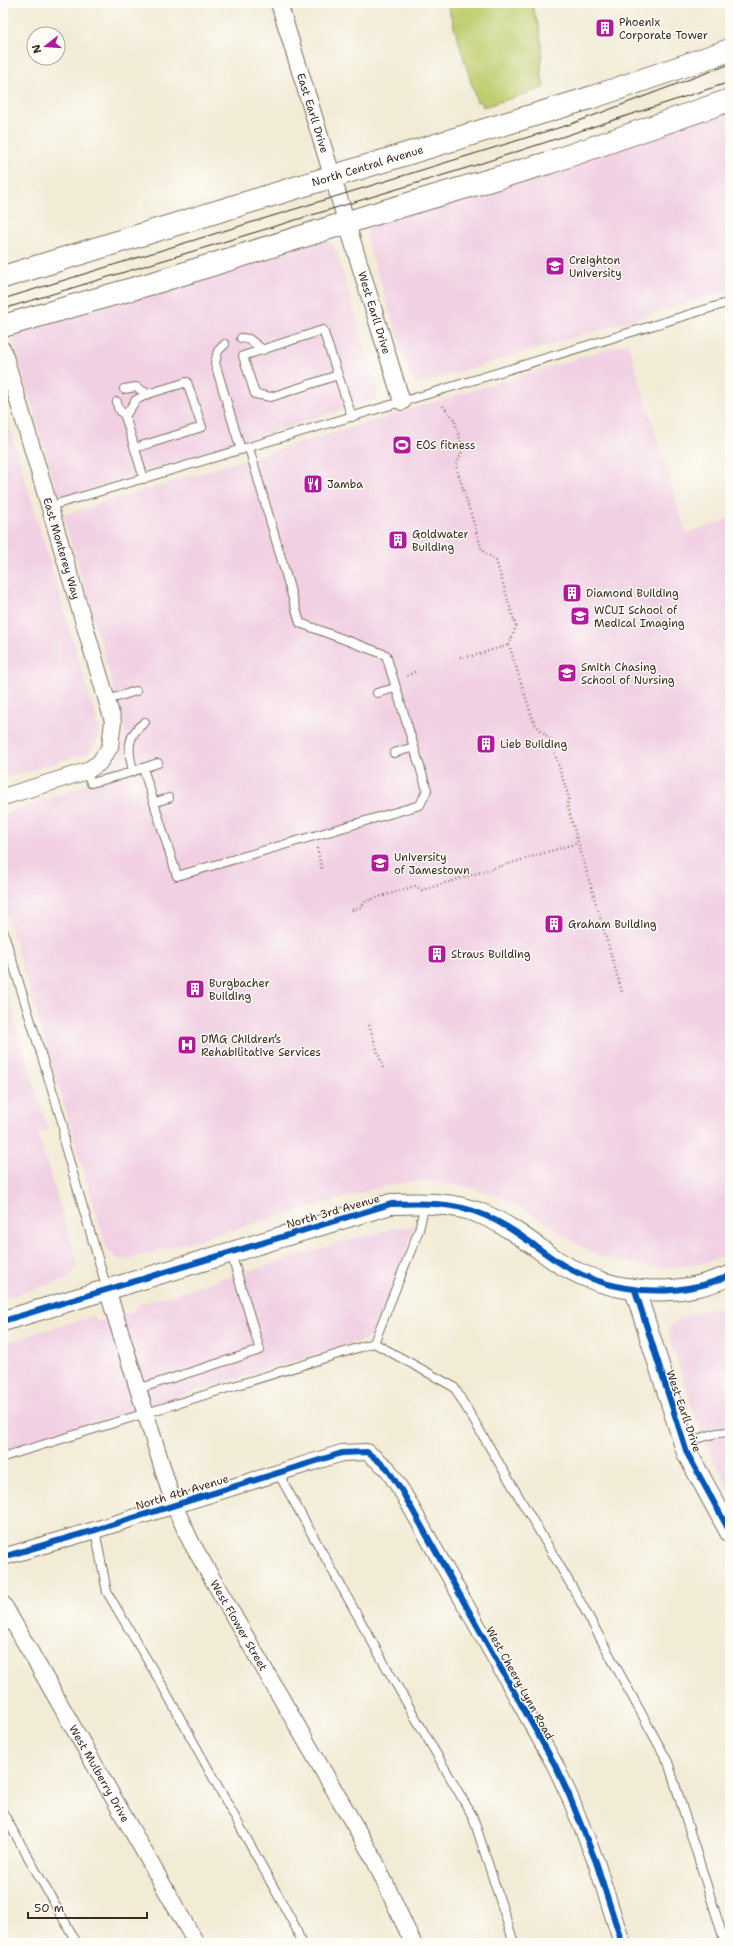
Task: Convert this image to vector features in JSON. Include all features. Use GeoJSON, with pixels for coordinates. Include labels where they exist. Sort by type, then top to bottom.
{"type":"FeatureCollection","features":[{"type":"Feature","properties":{"kind":"main road","name":"North Central Avenue"},"geometry":{"type":"LineString","coordinates":[[3,277],[593,97],[730,50]]}},
{"type":"Feature","properties":{"kind":"main road"},"geometry":{"type":"LineString","coordinates":[[3,326],[160,281],[542,164],[672,120],[692,100],[729,98]]}},
{"type":"Feature","properties":{"kind":"street","name":"East Earll Drive"},"geometry":{"type":"LineString","coordinates":[[279,3],[346,223]]}},
{"type":"Feature","properties":{"kind":"street","name":"West Earll Drive"},"geometry":{"type":"LineString","coordinates":[[346,223],[402,402]]}},
{"type":"Feature","properties":{"kind":"street","name":"East Monterey Way"},"geometry":{"type":"LineString","coordinates":[[3,350],[113,721],[110,747],[99,763],[87,771]]}},
{"type":"Feature","properties":{"kind":"street"},"geometry":{"type":"LineString","coordinates":[[3,797],[87,771]]}},
{"type":"Feature","properties":{"kind":"street","name":"North 3rd Avenue"},"geometry":{"type":"LineString","coordinates":[[3,1321],[391,1204],[426,1202],[462,1208],[483,1214],[505,1225],[556,1261],[579,1273],[606,1284],[635,1290],[675,1290],[699,1286],[730,1276]]}},
{"type":"Feature","properties":{"kind":"street","name":"West Flower Street"},"geometry":{"type":"LineString","coordinates":[[107,1289],[174,1505],[191,1542],[374,1859],[413,1943]]}},
{"type":"Feature","properties":{"kind":"street","name":"West Earll Drive"},"geometry":{"type":"LineString","coordinates":[[635,1290],[683,1443],[695,1470],[730,1532]]}},
{"type":"Feature","properties":{"kind":"street","name":"North 4th Avenue"},"geometry":{"type":"LineString","coordinates":[[3,1556],[95,1530],[342,1453],[367,1452]]}},
{"type":"Feature","properties":{"kind":"street","name":"West Cheery Lynn Road"},"geometry":{"type":"LineString","coordinates":[[367,1452],[387,1468],[403,1493],[554,1765],[583,1826],[622,1943]]}},
{"type":"Feature","properties":{"kind":"street","name":"West Mulberry Drive"},"geometry":{"type":"LineString","coordinates":[[3,1604],[196,1943]]}},
{"type":"Feature","properties":{"kind":"lane"},"geometry":{"type":"LineString","coordinates":[[50,506],[402,402],[730,302]]}},
{"type":"Feature","properties":{"kind":"lane"},"geometry":{"type":"LineString","coordinates":[[338,375],[271,397],[255,394],[243,356],[323,330],[338,375],[352,417]]}},
{"type":"Feature","properties":{"kind":"lane"},"geometry":{"type":"LineString","coordinates":[[241,338],[249,339],[263,350]]}},
{"type":"Feature","properties":{"kind":"lane"},"geometry":{"type":"LineString","coordinates":[[143,768],[177,876],[420,805],[427,790],[386,655],[300,623],[245,449],[215,362],[218,351],[225,344]]}},
{"type":"Feature","properties":{"kind":"lane"},"geometry":{"type":"LineString","coordinates":[[125,416],[136,400],[148,394],[187,382],[202,427],[135,448]]}},
{"type":"Feature","properties":{"kind":"lane"},"geometry":{"type":"LineString","coordinates":[[124,389],[136,387],[148,394]]}},
{"type":"Feature","properties":{"kind":"lane"},"geometry":{"type":"LineString","coordinates":[[117,402],[118,408],[125,416],[144,479]]}},
{"type":"Feature","properties":{"kind":"lane"},"geometry":{"type":"LineString","coordinates":[[377,693],[396,688]]}},
{"type":"Feature","properties":{"kind":"lane"},"geometry":{"type":"LineString","coordinates":[[107,700],[136,691]]}},
{"type":"Feature","properties":{"kind":"lane"},"geometry":{"type":"LineString","coordinates":[[133,771],[129,743],[133,734],[145,722]]}},
{"type":"Feature","properties":{"kind":"lane"},"geometry":{"type":"LineString","coordinates":[[394,752],[414,747]]}},
{"type":"Feature","properties":{"kind":"lane"},"geometry":{"type":"LineString","coordinates":[[87,771],[91,782],[158,763]]}},
{"type":"Feature","properties":{"kind":"lane"},"geometry":{"type":"LineString","coordinates":[[154,802],[169,798]]}},
{"type":"Feature","properties":{"kind":"lane"},"geometry":{"type":"LineString","coordinates":[[3,931],[62,1125],[64,1143],[107,1289]]}},
{"type":"Feature","properties":{"kind":"lane"},"geometry":{"type":"LineString","coordinates":[[374,1343],[419,1230],[426,1202]]}},
{"type":"Feature","properties":{"kind":"lane"},"geometry":{"type":"LineString","coordinates":[[138,1389],[260,1350],[230,1252]]}},
{"type":"Feature","properties":{"kind":"lane"},"geometry":{"type":"LineString","coordinates":[[3,1458],[374,1343],[454,1387],[566,1577],[668,1762],[725,1943]]}},
{"type":"Feature","properties":{"kind":"lane"},"geometry":{"type":"LineString","coordinates":[[683,1443],[717,1433],[729,1432]]}},
{"type":"Feature","properties":{"kind":"lane"},"geometry":{"type":"LineString","coordinates":[[278,1473],[389,1672],[473,1817],[514,1943]]}},
{"type":"Feature","properties":{"kind":"lane"},"geometry":{"type":"LineString","coordinates":[[95,1530],[107,1592],[162,1685],[296,1928],[301,1943]]}},
{"type":"Feature","properties":{"kind":"lane"},"geometry":{"type":"LineString","coordinates":[[3,1813],[77,1943]]}},
{"type":"Feature","properties":{"kind":"path"},"geometry":{"type":"LineString","coordinates":[[443,406],[454,419],[463,449],[456,466],[482,550],[496,561],[516,626],[509,644],[534,723],[550,740],[569,798],[567,805],[577,843],[622,992]]}},
{"type":"Feature","properties":{"kind":"path"},"geometry":{"type":"LineString","coordinates":[[460,657],[472,656],[509,644]]}},
{"type":"Feature","properties":{"kind":"path"},"geometry":{"type":"LineString","coordinates":[[406,676],[416,670]]}},
{"type":"Feature","properties":{"kind":"path"},"geometry":{"type":"LineString","coordinates":[[352,910],[361,907],[366,901],[415,886],[422,890],[577,843]]}},
{"type":"Feature","properties":{"kind":"path"},"geometry":{"type":"LineString","coordinates":[[322,870],[316,848],[323,846]]}},
{"type":"Feature","properties":{"kind":"path"},"geometry":{"type":"LineString","coordinates":[[369,1025],[383,1068]]}},
{"type":"Feature","properties":{"kind":"shaded area"},"geometry":{"type":"Polygon","coordinates":[[[730,109],[730,290],[420,384],[415,383],[411,377],[367,240],[367,232],[371,226],[730,109]]]}},
{"type":"Feature","properties":{"kind":"shaded area"},"geometry":{"type":"Polygon","coordinates":[[[321,241],[327,241],[332,244],[336,250],[378,392],[378,396],[375,399],[59,499],[14,344],[16,336],[20,332],[321,241]]]}},
{"type":"Feature","properties":{"kind":"shaded area"},"geometry":{"type":"Polygon","coordinates":[[[628,343],[686,533],[730,519],[730,1255],[693,1265],[657,1268],[599,1256],[583,1248],[533,1214],[500,1197],[470,1187],[420,1180],[385,1186],[126,1260],[117,1259],[107,1249],[3,903],[3,814],[70,792],[105,773],[122,751],[125,736],[124,722],[63,515],[628,343]]]}},
{"type":"Feature","properties":{"kind":"shaded area"},"geometry":{"type":"Polygon","coordinates":[[[3,405],[99,728],[99,738],[94,747],[87,753],[3,779],[3,405]]]}},
{"type":"Feature","properties":{"kind":"shaded area"},"geometry":{"type":"Polygon","coordinates":[[[3,981],[48,1130],[38,1134],[77,1262],[74,1272],[68,1279],[3,1298],[3,981]]]}},
{"type":"Feature","properties":{"kind":"shaded area"},"geometry":{"type":"Polygon","coordinates":[[[415,1227],[376,1336],[3,1450],[3,1343],[91,1317],[98,1322],[133,1312],[138,1305],[346,1241],[395,1228],[415,1227]]]}},
{"type":"Feature","properties":{"kind":"shaded area"},"geometry":{"type":"Polygon","coordinates":[[[730,1304],[730,1488],[713,1459],[695,1415],[670,1340],[669,1332],[670,1326],[682,1317],[730,1304]]]}},
{"type":"Feature","properties":{"kind":"green space"},"geometry":{"type":"Polygon","coordinates":[[[447,3],[531,3],[539,27],[542,48],[541,73],[544,88],[483,107],[481,101],[477,102],[447,3]]]}},
{"type":"Feature","properties":{"kind":"tram line"},"geometry":{"type":"LineString","coordinates":[[3,299],[571,124],[730,64]]}},
{"type":"Feature","properties":{"kind":"tram line"},"geometry":{"type":"LineString","coordinates":[[3,309],[473,166],[730,82]]}},
{"type":"Feature","properties":{"kind":"cycle path"},"geometry":{"type":"LineString","coordinates":[[3,1321],[391,1204],[438,1204],[473,1211],[503,1224],[571,1270],[624,1288],[661,1291],[680,1289],[702,1285],[730,1276]]}},
{"type":"Feature","properties":{"kind":"cycle path"},"geometry":{"type":"LineString","coordinates":[[635,1290],[687,1453],[730,1532]]}},
{"type":"Feature","properties":{"kind":"cycle path"},"geometry":{"type":"LineString","coordinates":[[3,1557],[342,1453],[367,1452],[387,1468],[403,1493],[555,1765],[569,1795],[596,1862],[622,1943]]}},
{"type":"Feature","properties":{"kind":"place","name":"Phoenix Corporate Tower"},"geometry":{"type":"Point","coordinates":[605,28]}},
{"type":"Feature","properties":{"kind":"place","name":"Creighton University"},"geometry":{"type":"Point","coordinates":[555,266]}},
{"type":"Feature","properties":{"kind":"place","name":"EOS fitness"},"geometry":{"type":"Point","coordinates":[402,445]}},
{"type":"Feature","properties":{"kind":"place","name":"Jamba"},"geometry":{"type":"Point","coordinates":[313,484]}},
{"type":"Feature","properties":{"kind":"place","name":"Goldwater Building"},"geometry":{"type":"Point","coordinates":[398,540]}},
{"type":"Feature","properties":{"kind":"place","name":"Diamond Building"},"geometry":{"type":"Point","coordinates":[572,593]}},
{"type":"Feature","properties":{"kind":"place","name":"WCUI School of Medical Imaging"},"geometry":{"type":"Point","coordinates":[580,616]}},
{"type":"Feature","properties":{"kind":"place","name":"Smith Chasing School of Nursing"},"geometry":{"type":"Point","coordinates":[567,673]}},
{"type":"Feature","properties":{"kind":"place","name":"Lieb Building"},"geometry":{"type":"Point","coordinates":[486,744]}},
{"type":"Feature","properties":{"kind":"place","name":"University of Jamestown"},"geometry":{"type":"Point","coordinates":[380,863]}},
{"type":"Feature","properties":{"kind":"place","name":"Graham Building"},"geometry":{"type":"Point","coordinates":[554,924]}},
{"type":"Feature","properties":{"kind":"place","name":"Straus Building"},"geometry":{"type":"Point","coordinates":[437,954]}},
{"type":"Feature","properties":{"kind":"place","name":"Burgbacher Building"},"geometry":{"type":"Point","coordinates":[195,989]}},
{"type":"Feature","properties":{"kind":"place","name":"DMG Children’s Rehabilitative Services"},"geometry":{"type":"Point","coordinates":[187,1045]}}]}
